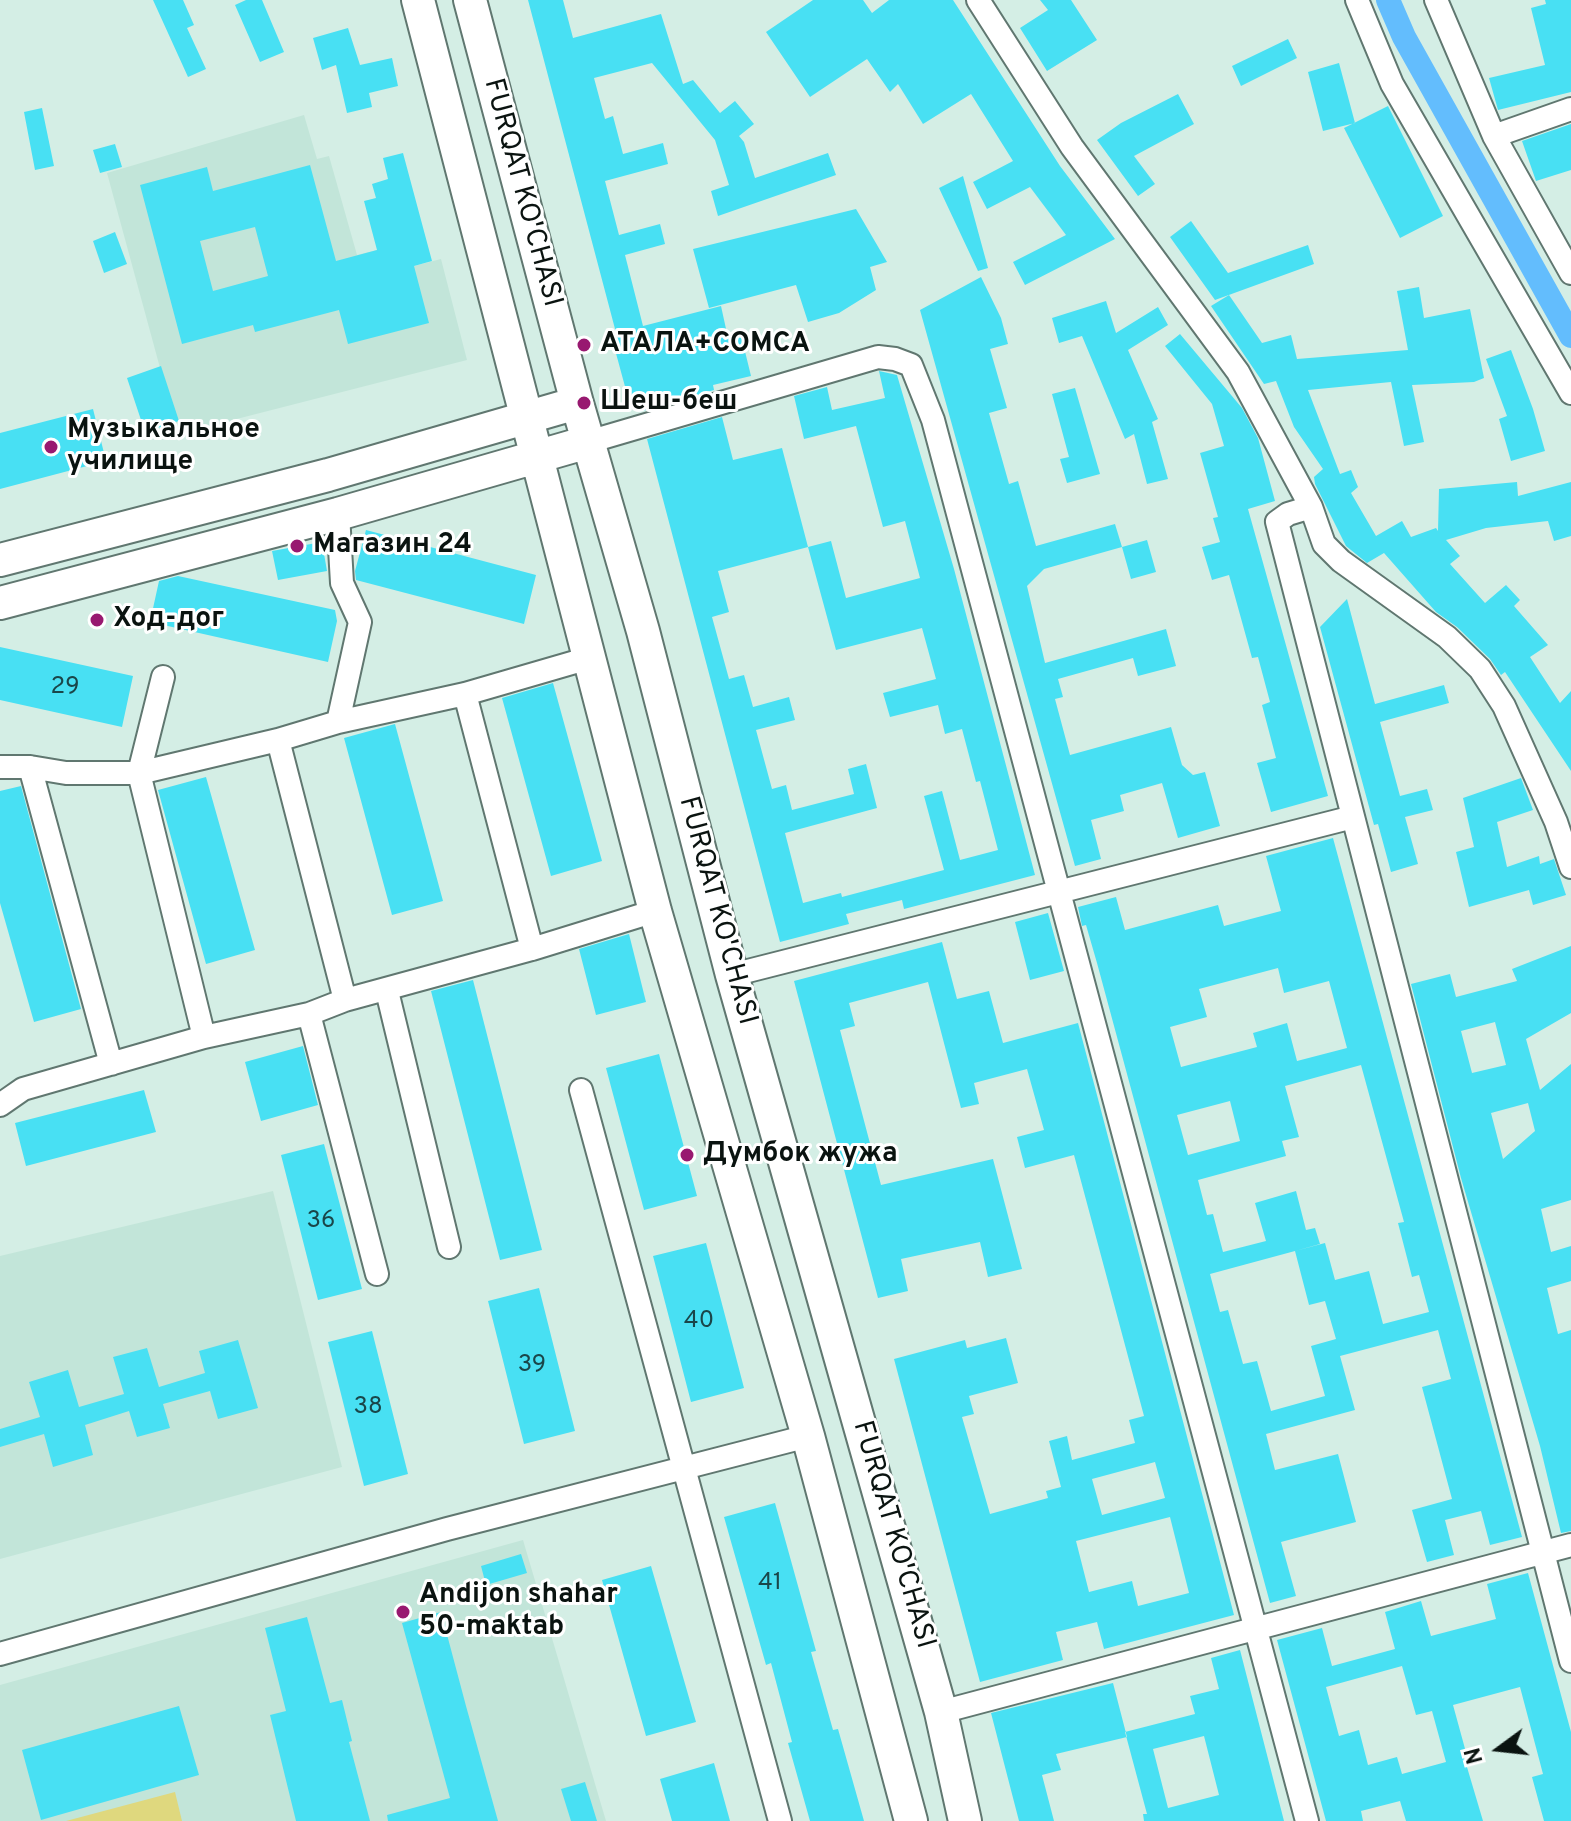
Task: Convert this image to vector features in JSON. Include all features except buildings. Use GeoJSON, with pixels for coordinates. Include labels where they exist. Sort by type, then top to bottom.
{"type":"FeatureCollection","features":[{"type":"Feature","properties":{"kind":"main road","name":"FURQAT KO'CHASI"},"geometry":{"type":"LineString","coordinates":[[418,0],[655,911],[808,1436],[911,1821]]}},
{"type":"Feature","properties":{"kind":"main road","name":"FURQAT KO'CHASI"},"geometry":{"type":"LineString","coordinates":[[470,0],[577,403],[643,631],[732,975],[941,1712],[965,1821]]}},
{"type":"Feature","properties":{"kind":"main road"},"geometry":{"type":"LineString","coordinates":[[0,560],[328,475],[577,403]]}},
{"type":"Feature","properties":{"kind":"main road"},"geometry":{"type":"LineString","coordinates":[[0,603],[338,514],[588,442]]}},
{"type":"Feature","properties":{"kind":"street"},"geometry":{"type":"LineString","coordinates":[[978,0],[1072,147],[1238,372],[1311,507],[1324,544],[1341,561],[1447,637],[1480,669],[1504,706],[1556,822],[1571,867]]}},
{"type":"Feature","properties":{"kind":"street"},"geometry":{"type":"LineString","coordinates":[[1357,0],[1392,84],[1571,393]]}},
{"type":"Feature","properties":{"kind":"street"},"geometry":{"type":"LineString","coordinates":[[1436,0],[1494,136],[1571,273]]}},
{"type":"Feature","properties":{"kind":"street"},"geometry":{"type":"LineString","coordinates":[[1494,136],[1571,109]]}},
{"type":"Feature","properties":{"kind":"street"},"geometry":{"type":"LineString","coordinates":[[588,442],[878,357],[911,365],[933,420],[1061,890],[1307,1821]]}},
{"type":"Feature","properties":{"kind":"street"},"geometry":{"type":"LineString","coordinates":[[1311,507],[1288,514],[1277,522],[1571,1661]]}},
{"type":"Feature","properties":{"kind":"street"},"geometry":{"type":"LineString","coordinates":[[338,514],[342,583],[360,622],[338,722]]}},
{"type":"Feature","properties":{"kind":"street"},"geometry":{"type":"LineString","coordinates":[[0,767],[30,767],[66,773],[139,773],[278,740],[338,722],[465,694],[589,658]]}},
{"type":"Feature","properties":{"kind":"street"},"geometry":{"type":"LineString","coordinates":[[163,677],[139,773],[204,1037]]}},
{"type":"Feature","properties":{"kind":"street"},"geometry":{"type":"LineString","coordinates":[[465,694],[532,949]]}},
{"type":"Feature","properties":{"kind":"street"},"geometry":{"type":"LineString","coordinates":[[278,740],[345,1000]]}},
{"type":"Feature","properties":{"kind":"street"},"geometry":{"type":"LineString","coordinates":[[30,767],[111,1064]]}},
{"type":"Feature","properties":{"kind":"street"},"geometry":{"type":"LineString","coordinates":[[732,975],[1353,817]]}},
{"type":"Feature","properties":{"kind":"street"},"geometry":{"type":"LineString","coordinates":[[0,1105],[23,1089],[204,1037],[309,1014],[345,1000],[387,991],[655,911]]}},
{"type":"Feature","properties":{"kind":"street"},"geometry":{"type":"LineString","coordinates":[[387,991],[449,1247]]}},
{"type":"Feature","properties":{"kind":"street"},"geometry":{"type":"LineString","coordinates":[[309,1014],[377,1274]]}},
{"type":"Feature","properties":{"kind":"street"},"geometry":{"type":"LineString","coordinates":[[581,1090],[780,1821]]}},
{"type":"Feature","properties":{"kind":"street"},"geometry":{"type":"LineString","coordinates":[[0,1654],[433,1533],[808,1436]]}},
{"type":"Feature","properties":{"kind":"street"},"geometry":{"type":"LineString","coordinates":[[941,1712],[1571,1545]]}},
{"type":"Feature","properties":{"kind":"shaded area"},"geometry":{"type":"Polygon","coordinates":[[[304,115],[317,159],[329,156],[357,255],[408,242],[414,266],[441,259],[467,360],[178,434],[107,173],[304,115]]]}},
{"type":"Feature","properties":{"kind":"shaded area"},"geometry":{"type":"Polygon","coordinates":[[[273,1191],[342,1467],[0,1559],[0,1256],[273,1191]]]}},
{"type":"Feature","properties":{"kind":"shaded area","name":"Andijon shahar 50-maktab"},"geometry":{"type":"Polygon","coordinates":[[[523,1540],[606,1821],[0,1821],[0,1685],[523,1540]]]}},
{"type":"Feature","properties":{"kind":"shaded area"},"geometry":{"type":"Polygon","coordinates":[[[175,1792],[182,1821],[66,1821],[175,1792]]]}},
{"type":"Feature","properties":{"kind":"waterway"},"geometry":{"type":"LineString","coordinates":[[1388,0],[1404,37],[1571,336]]}},
{"type":"Feature","properties":{"kind":"place","name":"АТАЛА+СОМСА"},"geometry":{"type":"Point","coordinates":[584,345]}},
{"type":"Feature","properties":{"kind":"place","name":"Шеш-беш"},"geometry":{"type":"Point","coordinates":[584,403]}},
{"type":"Feature","properties":{"kind":"place","name":"Музыкальное училище"},"geometry":{"type":"Point","coordinates":[51,447]}},
{"type":"Feature","properties":{"kind":"place","name":"Магазин 24"},"geometry":{"type":"Point","coordinates":[297,546]}},
{"type":"Feature","properties":{"kind":"place","name":"Ход-дог"},"geometry":{"type":"Point","coordinates":[97,620]}},
{"type":"Feature","properties":{"kind":"place","name":"Думбок жужа"},"geometry":{"type":"Point","coordinates":[687,1155]}},
{"type":"Feature","properties":{"kind":"place","name":"Andijon shahar 50-maktab"},"geometry":{"type":"Point","coordinates":[403,1612]}}]}
